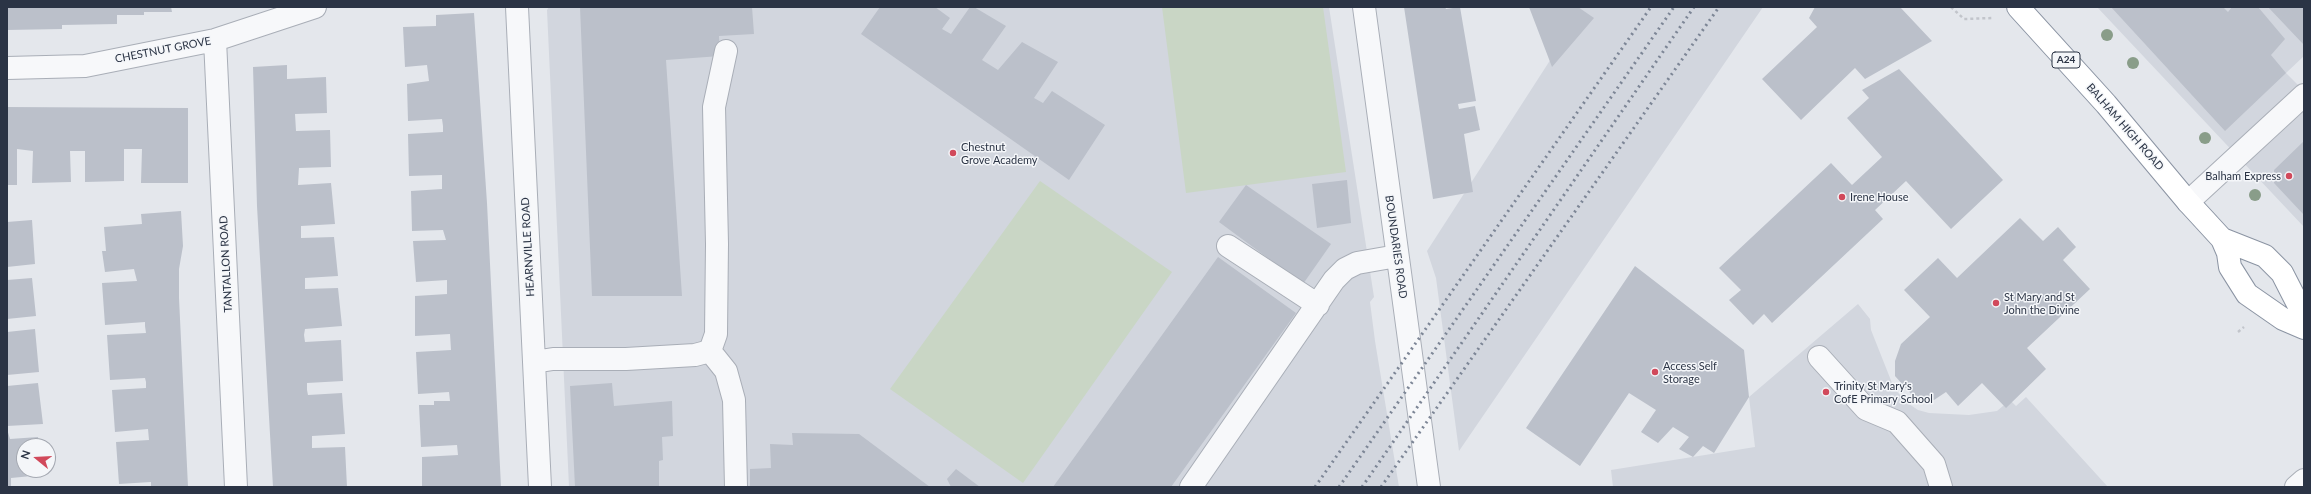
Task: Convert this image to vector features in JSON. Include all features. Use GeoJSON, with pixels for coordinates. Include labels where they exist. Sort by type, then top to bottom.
{"type":"FeatureCollection","features":[{"type":"Feature","properties":{"kind":"highway","name":"BALHAM HIGH ROAD"},"geometry":{"type":"LineString","coordinates":[[2022,12],[2106,104],[2188,202],[2222,239],[2228,253],[2230,267],[2247,294],[2283,319],[2304,328]]}},
{"type":"Feature","properties":{"kind":"highway","name":"BALHAM HIGH ROAD"},"geometry":{"type":"LineString","coordinates":[[2222,239],[2265,256],[2282,273],[2304,316]]}},
{"type":"Feature","properties":{"kind":"street","name":"CHESTNUT GROVE"},"geometry":{"type":"LineString","coordinates":[[7,68],[85,66],[215,40],[315,7]]}},
{"type":"Feature","properties":{"kind":"street","name":"HEARNVILLE ROAD"},"geometry":{"type":"LineString","coordinates":[[516,7],[540,487]]}},
{"type":"Feature","properties":{"kind":"street","name":"BOUNDARIES ROAD"},"geometry":{"type":"LineString","coordinates":[[1364,7],[1429,487]]}},
{"type":"Feature","properties":{"kind":"street","name":"TANTALLON ROAD"},"geometry":{"type":"LineString","coordinates":[[215,40],[236,487]]}},
{"type":"Feature","properties":{"kind":"street"},"geometry":{"type":"LineString","coordinates":[[710,350],[716,334],[718,244],[714,107],[726,51]]}},
{"type":"Feature","properties":{"kind":"street"},"geometry":{"type":"LineString","coordinates":[[2188,202],[2304,95]]}},
{"type":"Feature","properties":{"kind":"street"},"geometry":{"type":"LineString","coordinates":[[1228,246],[1318,305]]}},
{"type":"Feature","properties":{"kind":"street"},"geometry":{"type":"LineString","coordinates":[[1191,487],[1334,280],[1345,269],[1358,264],[1397,256]]}},
{"type":"Feature","properties":{"kind":"street"},"geometry":{"type":"LineString","coordinates":[[534,362],[553,359],[626,359],[695,355],[710,350]]}},
{"type":"Feature","properties":{"kind":"street"},"geometry":{"type":"LineString","coordinates":[[710,350],[726,371],[732,392],[735,419],[736,487]]}},
{"type":"Feature","properties":{"kind":"street"},"geometry":{"type":"LineString","coordinates":[[1819,357],[1866,409],[1897,422],[1934,464],[1941,487]]}},
{"type":"Feature","properties":{"kind":"street"},"geometry":{"type":"LineString","coordinates":[[2296,487],[2304,480]]}},
{"type":"Feature","properties":{"kind":"path"},"geometry":{"type":"LineString","coordinates":[[1951,7],[1964,19],[2022,12]]}},
{"type":"Feature","properties":{"kind":"path"},"geometry":{"type":"LineString","coordinates":[[2238,332],[2244,328]]}},
{"type":"Feature","properties":{"kind":"shaded area","name":"Chestnut Grove Academy"},"geometry":{"type":"Polygon","coordinates":[[[549,7],[1329,7],[1374,297],[1370,302],[1375,341],[1399,487],[569,487],[547,10],[549,7]]]}},
{"type":"Feature","properties":{"kind":"shaded area"},"geometry":{"type":"Polygon","coordinates":[[[1535,7],[1763,7],[1459,451],[1436,278],[1427,251],[1558,48],[1535,7]]]}},
{"type":"Feature","properties":{"kind":"shaded area"},"geometry":{"type":"Polygon","coordinates":[[[2097,7],[2277,7],[2304,36],[2304,56],[2286,73],[2304,91],[2304,227],[2097,7]]]}},
{"type":"Feature","properties":{"kind":"shaded area","name":"Trinity St Mary's CofE Primary School"},"geometry":{"type":"Polygon","coordinates":[[[1858,304],[1870,319],[1871,330],[1894,388],[1906,402],[1918,410],[1929,413],[1969,415],[1997,411],[2010,400],[2016,406],[2026,397],[2108,487],[1613,487],[1611,470],[1755,447],[1749,397],[1858,304]]]}},
{"type":"Feature","properties":{"kind":"green space"},"geometry":{"type":"Polygon","coordinates":[[[1162,7],[1323,7],[1346,172],[1186,193],[1162,7]]]}},
{"type":"Feature","properties":{"kind":"green space"},"geometry":{"type":"Polygon","coordinates":[[[1040,181],[1172,272],[1023,483],[890,389],[1040,181]]]}},
{"type":"Feature","properties":{"kind":"building"},"geometry":{"type":"Polygon","coordinates":[[[7,7],[171,7],[172,12],[144,12],[144,15],[117,15],[117,24],[62,25],[62,29],[7,30],[7,7]]]}},
{"type":"Feature","properties":{"kind":"building"},"geometry":{"type":"Polygon","coordinates":[[[580,7],[752,7],[754,34],[719,36],[720,56],[666,60],[682,296],[592,296],[580,7]]]}},
{"type":"Feature","properties":{"kind":"building","name":"Chestnut Grove Academy"},"geometry":{"type":"Polygon","coordinates":[[[880,7],[935,7],[950,18],[942,29],[951,34],[970,7],[974,7],[1006,26],[982,60],[998,70],[1022,42],[1058,62],[1034,98],[1043,103],[1052,91],[1105,125],[1069,180],[861,34],[880,7]]]}},
{"type":"Feature","properties":{"kind":"building"},"geometry":{"type":"Polygon","coordinates":[[[1404,7],[1445,7],[1446,9],[1460,7],[1476,101],[1458,104],[1459,109],[1475,106],[1480,130],[1464,134],[1473,192],[1433,199],[1404,7]]]}},
{"type":"Feature","properties":{"kind":"building"},"geometry":{"type":"Polygon","coordinates":[[[1529,7],[1578,7],[1594,18],[1552,67],[1529,7]]]}},
{"type":"Feature","properties":{"kind":"building"},"geometry":{"type":"Polygon","coordinates":[[[1815,7],[1900,7],[1932,41],[1865,79],[1855,68],[1801,120],[1762,79],[1817,27],[1809,18],[1815,7]]]}},
{"type":"Feature","properties":{"kind":"building"},"geometry":{"type":"Polygon","coordinates":[[[2111,7],[2223,7],[2228,12],[2232,7],[2258,7],[2285,39],[2271,55],[2286,73],[2225,131],[2111,7]]]}},
{"type":"Feature","properties":{"kind":"building"},"geometry":{"type":"Polygon","coordinates":[[[2268,7],[2304,7],[2304,45],[2268,7]]]}},
{"type":"Feature","properties":{"kind":"building"},"geometry":{"type":"Polygon","coordinates":[[[474,13],[487,203],[501,487],[422,487],[422,457],[458,455],[457,445],[421,447],[419,405],[434,405],[434,401],[450,401],[449,392],[418,394],[416,352],[451,350],[450,334],[415,336],[415,296],[447,294],[447,280],[416,282],[413,241],[446,240],[443,230],[412,231],[411,191],[442,189],[442,175],[409,176],[408,134],[443,132],[443,126],[442,119],[408,121],[407,84],[429,81],[427,65],[405,67],[403,27],[436,26],[436,15],[474,13]]]}},
{"type":"Feature","properties":{"kind":"building"},"geometry":{"type":"Polygon","coordinates":[[[287,65],[287,79],[326,77],[327,113],[295,114],[296,131],[330,130],[331,167],[299,168],[298,185],[331,183],[335,224],[301,226],[301,238],[334,237],[338,276],[305,278],[305,289],[338,288],[342,326],[305,329],[304,335],[305,342],[341,340],[343,381],[307,383],[307,390],[308,395],[342,393],[345,434],[312,436],[312,448],[345,447],[347,487],[273,487],[257,206],[253,67],[287,65]]]}},
{"type":"Feature","properties":{"kind":"building","name":"Irene House"},"geometry":{"type":"Polygon","coordinates":[[[1899,69],[2003,180],[1951,229],[1906,181],[1875,210],[1883,219],[1772,323],[1764,314],[1753,325],[1729,300],[1741,290],[1719,268],[1831,163],[1852,185],[1882,157],[1847,118],[1869,98],[1862,90],[1899,69]]]}},
{"type":"Feature","properties":{"kind":"building"},"geometry":{"type":"Polygon","coordinates":[[[7,107],[188,108],[188,183],[141,183],[142,149],[124,149],[124,181],[85,182],[85,151],[70,151],[71,182],[32,183],[33,151],[17,149],[17,185],[7,185],[7,107]]]}},
{"type":"Feature","properties":{"kind":"building","name":"Balham Express"},"geometry":{"type":"Polygon","coordinates":[[[2304,141],[2304,215],[2274,183],[2274,170],[2304,141]]]}},
{"type":"Feature","properties":{"kind":"building"},"geometry":{"type":"Polygon","coordinates":[[[1347,180],[1351,223],[1317,228],[1312,184],[1347,180]]]}},
{"type":"Feature","properties":{"kind":"building"},"geometry":{"type":"Polygon","coordinates":[[[1246,185],[1331,244],[1303,284],[1219,222],[1246,185]]]}},
{"type":"Feature","properties":{"kind":"building"},"geometry":{"type":"Polygon","coordinates":[[[181,211],[183,246],[179,269],[179,298],[188,487],[151,487],[151,482],[119,484],[116,442],[149,440],[148,429],[115,432],[112,390],[146,388],[146,382],[145,378],[110,380],[107,335],[146,333],[145,322],[105,325],[102,283],[137,281],[134,269],[105,272],[102,251],[106,251],[104,227],[142,224],[141,214],[181,211]]]}},
{"type":"Feature","properties":{"kind":"building","name":"St Mary and St John the Divine"},"geometry":{"type":"Polygon","coordinates":[[[2020,218],[2043,241],[2058,227],[2076,247],[2063,260],[2090,289],[2027,348],[2046,369],[2006,408],[1982,383],[1958,406],[1946,392],[1934,400],[1913,396],[1895,376],[1895,361],[1901,344],[1930,317],[1904,290],[1938,258],[1957,278],[2020,218]]]}},
{"type":"Feature","properties":{"kind":"building"},"geometry":{"type":"Polygon","coordinates":[[[32,220],[35,264],[7,267],[7,222],[32,220]]]}},
{"type":"Feature","properties":{"kind":"building"},"geometry":{"type":"Polygon","coordinates":[[[1218,257],[1296,313],[1171,487],[1053,487],[1218,257]]]}},
{"type":"Feature","properties":{"kind":"building","name":"Access Self Storage"},"geometry":{"type":"Polygon","coordinates":[[[1635,266],[1744,350],[1749,397],[1714,453],[1703,446],[1693,457],[1679,449],[1689,437],[1673,427],[1658,443],[1641,432],[1656,410],[1629,393],[1580,466],[1526,428],[1635,266]]]}},
{"type":"Feature","properties":{"kind":"building"},"geometry":{"type":"Polygon","coordinates":[[[32,278],[36,316],[7,319],[7,280],[32,278]]]}},
{"type":"Feature","properties":{"kind":"building"},"geometry":{"type":"Polygon","coordinates":[[[35,329],[39,372],[7,375],[7,332],[35,329]]]}},
{"type":"Feature","properties":{"kind":"building"},"geometry":{"type":"Polygon","coordinates":[[[38,383],[43,424],[7,426],[7,386],[38,383]]]}},
{"type":"Feature","properties":{"kind":"building"},"geometry":{"type":"Polygon","coordinates":[[[612,383],[614,406],[672,401],[673,436],[662,437],[663,460],[659,461],[659,487],[575,487],[570,386],[612,383]]]}},
{"type":"Feature","properties":{"kind":"building"},"geometry":{"type":"Polygon","coordinates":[[[7,429],[10,439],[16,439],[16,478],[11,478],[11,487],[7,487],[7,429]]]}},
{"type":"Feature","properties":{"kind":"building"},"geometry":{"type":"Polygon","coordinates":[[[792,433],[859,434],[930,487],[750,487],[750,469],[771,468],[770,444],[793,445],[792,433]]]}},
{"type":"Feature","properties":{"kind":"building"},"geometry":{"type":"Polygon","coordinates":[[[956,469],[980,487],[951,487],[947,479],[956,469]]]}},
{"type":"Feature","properties":{"kind":"railway"},"geometry":{"type":"LineString","coordinates":[[1315,487],[1651,7]]}},
{"type":"Feature","properties":{"kind":"railway"},"geometry":{"type":"LineString","coordinates":[[1339,487],[1674,7]]}},
{"type":"Feature","properties":{"kind":"railway"},"geometry":{"type":"LineString","coordinates":[[1362,487],[1694,7]]}},
{"type":"Feature","properties":{"kind":"railway"},"geometry":{"type":"LineString","coordinates":[[1381,487],[1719,7]]}},
{"type":"Feature","properties":{"kind":"place","name":"Chestnut Grove Academy"},"geometry":{"type":"Point","coordinates":[953,153]}},
{"type":"Feature","properties":{"kind":"place","name":"Balham Express"},"geometry":{"type":"Point","coordinates":[2289,176]}},
{"type":"Feature","properties":{"kind":"place","name":"Irene House"},"geometry":{"type":"Point","coordinates":[1842,197]}},
{"type":"Feature","properties":{"kind":"place","name":"St Mary and St John the Divine"},"geometry":{"type":"Point","coordinates":[1996,303]}},
{"type":"Feature","properties":{"kind":"place","name":"Access Self Storage"},"geometry":{"type":"Point","coordinates":[1655,372]}},
{"type":"Feature","properties":{"kind":"place","name":"Trinity St Mary's CofE Primary School"},"geometry":{"type":"Point","coordinates":[1826,392]}}]}
